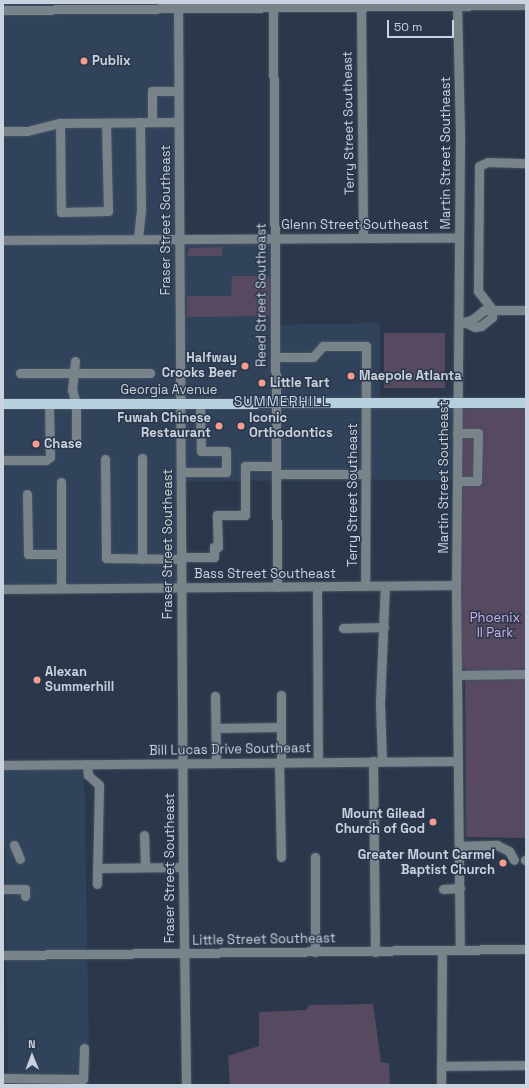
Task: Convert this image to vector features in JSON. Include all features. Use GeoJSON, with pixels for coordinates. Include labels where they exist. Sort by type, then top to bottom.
{"type":"FeatureCollection","features":[{"type":"Feature","properties":{"kind":"main road","name":"Georgia Avenue"},"geometry":{"type":"LineString","coordinates":[[3,404],[526,403]]}},
{"type":"Feature","properties":{"kind":"street","name":"Martin Street Southeast"},"geometry":{"type":"LineString","coordinates":[[457,5],[459,238],[462,323],[457,403],[456,585],[460,950]]}},
{"type":"Feature","properties":{"kind":"street"},"geometry":{"type":"LineString","coordinates":[[3,10],[178,6],[361,7],[526,5]]}},
{"type":"Feature","properties":{"kind":"street","name":"Fraser Street Southeast"},"geometry":{"type":"LineString","coordinates":[[178,6],[181,472],[179,558],[182,588],[183,867],[186,1085]]}},
{"type":"Feature","properties":{"kind":"street","name":"Reed Street Southeast"},"geometry":{"type":"LineString","coordinates":[[273,6],[277,587]]}},
{"type":"Feature","properties":{"kind":"street","name":"Terry Street Southeast"},"geometry":{"type":"LineString","coordinates":[[361,7],[363,238]]}},
{"type":"Feature","properties":{"kind":"street"},"geometry":{"type":"LineString","coordinates":[[152,122],[152,91],[178,91]]}},
{"type":"Feature","properties":{"kind":"street"},"geometry":{"type":"LineString","coordinates":[[60,123],[61,212],[108,211],[106,122]]}},
{"type":"Feature","properties":{"kind":"street"},"geometry":{"type":"LineString","coordinates":[[138,238],[141,207],[140,122]]}},
{"type":"Feature","properties":{"kind":"street"},"geometry":{"type":"LineString","coordinates":[[3,131],[27,131],[60,123],[178,122]]}},
{"type":"Feature","properties":{"kind":"street"},"geometry":{"type":"LineString","coordinates":[[492,309],[478,291],[479,166],[488,162],[526,162]]}},
{"type":"Feature","properties":{"kind":"street","name":"Glenn Street Southeast"},"geometry":{"type":"LineString","coordinates":[[3,240],[180,237],[459,238]]}},
{"type":"Feature","properties":{"kind":"street"},"geometry":{"type":"LineString","coordinates":[[462,323],[484,310],[526,310]]}},
{"type":"Feature","properties":{"kind":"street","name":"Terry Street Southeast"},"geometry":{"type":"LineString","coordinates":[[276,357],[313,357],[323,346],[366,346],[365,586]]}},
{"type":"Feature","properties":{"kind":"street"},"geometry":{"type":"LineString","coordinates":[[75,361],[72,374],[76,403],[76,439]]}},
{"type":"Feature","properties":{"kind":"street"},"geometry":{"type":"LineString","coordinates":[[20,373],[150,373]]}},
{"type":"Feature","properties":{"kind":"street"},"geometry":{"type":"LineString","coordinates":[[3,460],[46,460],[50,456],[49,403]]}},
{"type":"Feature","properties":{"kind":"street"},"geometry":{"type":"LineString","coordinates":[[181,472],[226,472],[226,451],[201,452],[200,403]]}},
{"type":"Feature","properties":{"kind":"street"},"geometry":{"type":"LineString","coordinates":[[457,433],[478,433],[477,481],[457,481]]}},
{"type":"Feature","properties":{"kind":"street"},"geometry":{"type":"LineString","coordinates":[[142,458],[142,559]]}},
{"type":"Feature","properties":{"kind":"street"},"geometry":{"type":"LineString","coordinates":[[105,459],[106,558],[142,559],[214,557],[214,547],[218,547],[217,515],[245,515],[245,466],[276,470],[366,474]]}},
{"type":"Feature","properties":{"kind":"street"},"geometry":{"type":"LineString","coordinates":[[61,482],[61,588]]}},
{"type":"Feature","properties":{"kind":"street"},"geometry":{"type":"LineString","coordinates":[[27,494],[28,554],[61,554]]}},
{"type":"Feature","properties":{"kind":"street","name":"Bass Street Southeast"},"geometry":{"type":"LineString","coordinates":[[3,589],[456,585]]}},
{"type":"Feature","properties":{"kind":"street"},"geometry":{"type":"LineString","coordinates":[[375,952],[377,761],[385,586]]}},
{"type":"Feature","properties":{"kind":"street"},"geometry":{"type":"LineString","coordinates":[[317,587],[318,762]]}},
{"type":"Feature","properties":{"kind":"street"},"geometry":{"type":"LineString","coordinates":[[343,628],[384,627]]}},
{"type":"Feature","properties":{"kind":"street"},"geometry":{"type":"LineString","coordinates":[[457,675],[526,674]]}},
{"type":"Feature","properties":{"kind":"street"},"geometry":{"type":"LineString","coordinates":[[281,695],[281,858]]}},
{"type":"Feature","properties":{"kind":"street"},"geometry":{"type":"LineString","coordinates":[[215,696],[216,763]]}},
{"type":"Feature","properties":{"kind":"street"},"geometry":{"type":"LineString","coordinates":[[216,728],[281,727]]}},
{"type":"Feature","properties":{"kind":"street","name":"Bill Lucas Drive Southeast"},"geometry":{"type":"LineString","coordinates":[[3,765],[458,760]]}},
{"type":"Feature","properties":{"kind":"street"},"geometry":{"type":"LineString","coordinates":[[87,764],[88,775],[99,785],[97,884]]}},
{"type":"Feature","properties":{"kind":"street"},"geometry":{"type":"LineString","coordinates":[[144,835],[145,867]]}},
{"type":"Feature","properties":{"kind":"street"},"geometry":{"type":"LineString","coordinates":[[14,845],[20,859]]}},
{"type":"Feature","properties":{"kind":"street"},"geometry":{"type":"LineString","coordinates":[[458,846],[497,845],[509,851],[514,860]]}},
{"type":"Feature","properties":{"kind":"street"},"geometry":{"type":"LineString","coordinates":[[315,857],[315,952]]}},
{"type":"Feature","properties":{"kind":"street"},"geometry":{"type":"LineString","coordinates":[[97,868],[183,867]]}},
{"type":"Feature","properties":{"kind":"street"},"geometry":{"type":"LineString","coordinates":[[443,889],[460,888]]}},
{"type":"Feature","properties":{"kind":"street"},"geometry":{"type":"LineString","coordinates":[[3,889],[25,889],[25,896]]}},
{"type":"Feature","properties":{"kind":"street","name":"Little Street Southeast"},"geometry":{"type":"LineString","coordinates":[[3,955],[526,950]]}},
{"type":"Feature","properties":{"kind":"street"},"geometry":{"type":"LineString","coordinates":[[441,1085],[442,951]]}},
{"type":"Feature","properties":{"kind":"street"},"geometry":{"type":"LineString","coordinates":[[3,1078],[83,1079],[84,1048]]}},
{"type":"Feature","properties":{"kind":"street"},"geometry":{"type":"LineString","coordinates":[[441,1066],[526,1065]]}},
{"type":"Feature","properties":{"kind":"shaded area"},"geometry":{"type":"Polygon","coordinates":[[[3,3],[174,3],[179,239],[276,239],[276,325],[380,323],[380,403],[457,403],[455,480],[181,481],[182,588],[3,589],[3,3]]]}},
{"type":"Feature","properties":{"kind":"shaded area"},"geometry":{"type":"Polygon","coordinates":[[[84,764],[90,1085],[9,1085],[3,765],[84,764]]]}},
{"type":"Feature","properties":{"kind":"green space"},"geometry":{"type":"Polygon","coordinates":[[[222,247],[222,256],[187,256],[189,248],[222,247]]]}},
{"type":"Feature","properties":{"kind":"green space"},"geometry":{"type":"Polygon","coordinates":[[[232,276],[270,276],[270,316],[187,317],[187,296],[231,296],[232,276]]]}},
{"type":"Feature","properties":{"kind":"green space"},"geometry":{"type":"Polygon","coordinates":[[[384,333],[445,333],[445,388],[384,388],[384,333]]]}},
{"type":"Feature","properties":{"kind":"green space","name":"Phoenix II Park"},"geometry":{"type":"Polygon","coordinates":[[[456,405],[526,405],[526,838],[466,837],[465,668],[458,668],[456,405]]]}},
{"type":"Feature","properties":{"kind":"green space"},"geometry":{"type":"Polygon","coordinates":[[[373,1004],[381,1062],[389,1063],[390,1085],[230,1085],[228,1056],[259,1046],[259,1012],[306,1010],[309,1005],[373,1004]]]}},
{"type":"Feature","properties":{"kind":"place","name":"Publix"},"geometry":{"type":"Point","coordinates":[84,61]}},
{"type":"Feature","properties":{"kind":"place","name":"Halfway Crooks Beer"},"geometry":{"type":"Point","coordinates":[245,366]}},
{"type":"Feature","properties":{"kind":"place","name":"Maepole Atlanta"},"geometry":{"type":"Point","coordinates":[351,376]}},
{"type":"Feature","properties":{"kind":"place","name":"Little Tart"},"geometry":{"type":"Point","coordinates":[262,383]}},
{"type":"Feature","properties":{"kind":"place","name":"Fuwah Chinese Restaurant"},"geometry":{"type":"Point","coordinates":[219,426]}},
{"type":"Feature","properties":{"kind":"place","name":"Iconic Orthodontics"},"geometry":{"type":"Point","coordinates":[241,426]}},
{"type":"Feature","properties":{"kind":"place","name":"Chase"},"geometry":{"type":"Point","coordinates":[36,444]}},
{"type":"Feature","properties":{"kind":"place","name":"Alexan Summerhill"},"geometry":{"type":"Point","coordinates":[37,680]}},
{"type":"Feature","properties":{"kind":"place","name":"Mount Gilead Church of God"},"geometry":{"type":"Point","coordinates":[433,822]}},
{"type":"Feature","properties":{"kind":"place","name":"Greater Mount Carmel Baptist Church"},"geometry":{"type":"Point","coordinates":[503,863]}},
{"type":"Feature","properties":{"kind":"district","name":"SUMMERHILL"},"geometry":{"type":"Point","coordinates":[282,401]}}]}
